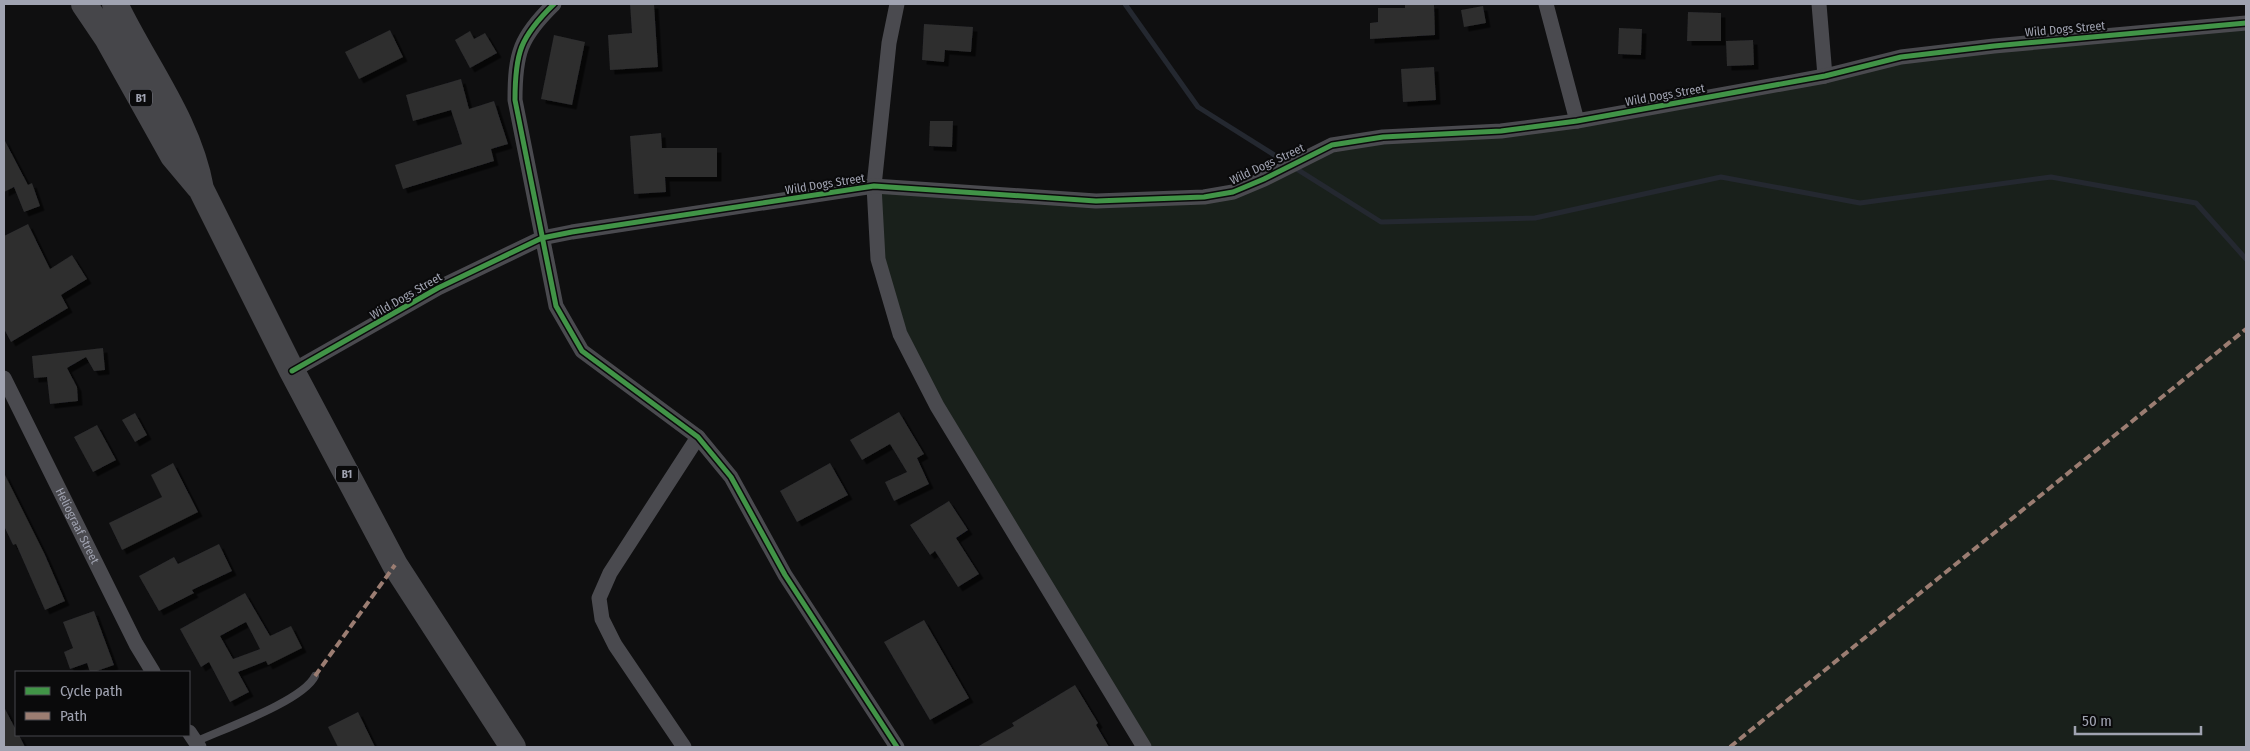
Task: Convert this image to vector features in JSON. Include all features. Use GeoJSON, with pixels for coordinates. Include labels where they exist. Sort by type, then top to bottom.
{"type":"FeatureCollection","features":[{"type":"Feature","properties":{"kind":"highway","name":"B1"},"geometry":{"type":"LineString","coordinates":[[84,4],[107,38],[173,156],[201,189],[292,371],[395,565],[513,747]]}},
{"type":"Feature","properties":{"kind":"highway","name":"B1"},"geometry":{"type":"LineString","coordinates":[[114,4],[186,138],[197,168],[201,189]]}},
{"type":"Feature","properties":{"kind":"street"},"geometry":{"type":"LineString","coordinates":[[554,4],[535,22],[521,45],[515,69],[515,100],[556,306],[582,351],[698,437],[732,477],[785,575],[897,747]]}},
{"type":"Feature","properties":{"kind":"street"},"geometry":{"type":"LineString","coordinates":[[897,4],[889,43],[874,186],[878,258],[900,334],[937,406],[1144,747]]}},
{"type":"Feature","properties":{"kind":"street"},"geometry":{"type":"LineString","coordinates":[[1546,4],[1576,121]]}},
{"type":"Feature","properties":{"kind":"street"},"geometry":{"type":"LineString","coordinates":[[1819,4],[1825,76]]}},
{"type":"Feature","properties":{"kind":"street","name":"Wild Dogs Street"},"geometry":{"type":"LineString","coordinates":[[292,371],[438,288],[542,238],[874,186],[1096,201],[1204,197],[1233,192],[1264,180],[1332,145],[1383,137],[1501,131],[1576,121],[1825,76],[1901,57],[1994,46],[2246,23]]}},
{"type":"Feature","properties":{"kind":"street","name":"Heliograaf Street"},"geometry":{"type":"LineString","coordinates":[[4,378],[136,644],[152,671]]}},
{"type":"Feature","properties":{"kind":"street"},"geometry":{"type":"LineString","coordinates":[[684,747],[615,645],[602,619],[599,598],[610,572],[698,437]]}},
{"type":"Feature","properties":{"kind":"lane"},"geometry":{"type":"LineString","coordinates":[[192,742],[288,700],[311,684],[315,676]]}},
{"type":"Feature","properties":{"kind":"shaded area"},"geometry":{"type":"Polygon","coordinates":[[[2246,23],[2246,747],[1144,747],[937,406],[878,259],[874,186],[1096,201],[1204,197],[1332,145],[1501,131],[1901,57],[2246,23]]]}},
{"type":"Feature","properties":{"kind":"building"},"geometry":{"type":"Polygon","coordinates":[[[630,4],[654,4],[658,67],[610,70],[608,35],[632,33],[630,4]]]}},
{"type":"Feature","properties":{"kind":"building"},"geometry":{"type":"Polygon","coordinates":[[[1405,4],[1434,4],[1435,35],[1370,39],[1370,23],[1378,22],[1378,8],[1405,8],[1405,4]]]}},
{"type":"Feature","properties":{"kind":"building"},"geometry":{"type":"Polygon","coordinates":[[[1483,6],[1486,23],[1464,27],[1461,10],[1483,6]]]}},
{"type":"Feature","properties":{"kind":"building"},"geometry":{"type":"Polygon","coordinates":[[[1688,12],[1721,13],[1721,41],[1687,41],[1688,12]]]}},
{"type":"Feature","properties":{"kind":"building"},"geometry":{"type":"Polygon","coordinates":[[[924,24],[973,27],[971,52],[945,50],[944,62],[922,60],[924,24]]]}},
{"type":"Feature","properties":{"kind":"building"},"geometry":{"type":"Polygon","coordinates":[[[1619,28],[1642,29],[1641,55],[1618,54],[1619,28]]]}},
{"type":"Feature","properties":{"kind":"building"},"geometry":{"type":"Polygon","coordinates":[[[390,30],[403,57],[359,79],[345,52],[390,30]]]}},
{"type":"Feature","properties":{"kind":"building"},"geometry":{"type":"Polygon","coordinates":[[[470,31],[474,39],[485,33],[497,53],[470,68],[455,40],[470,31]]]}},
{"type":"Feature","properties":{"kind":"building"},"geometry":{"type":"Polygon","coordinates":[[[554,35],[585,42],[572,105],[541,99],[554,35]]]}},
{"type":"Feature","properties":{"kind":"building"},"geometry":{"type":"Polygon","coordinates":[[[1753,40],[1754,65],[1727,66],[1726,41],[1753,40]]]}},
{"type":"Feature","properties":{"kind":"building"},"geometry":{"type":"Polygon","coordinates":[[[1434,67],[1436,100],[1403,102],[1401,69],[1434,67]]]}},
{"type":"Feature","properties":{"kind":"building"},"geometry":{"type":"Polygon","coordinates":[[[461,79],[469,109],[494,101],[508,144],[491,149],[494,161],[403,189],[395,165],[462,144],[451,110],[413,121],[406,95],[461,79]]]}},
{"type":"Feature","properties":{"kind":"building"},"geometry":{"type":"Polygon","coordinates":[[[930,121],[953,121],[952,147],[929,146],[930,121]]]}},
{"type":"Feature","properties":{"kind":"building"},"geometry":{"type":"Polygon","coordinates":[[[661,133],[662,148],[717,148],[717,177],[665,177],[666,192],[634,194],[630,136],[661,133]]]}},
{"type":"Feature","properties":{"kind":"building"},"geometry":{"type":"Polygon","coordinates":[[[4,139],[28,185],[32,183],[40,206],[24,212],[14,187],[4,192],[4,139]]]}},
{"type":"Feature","properties":{"kind":"building"},"geometry":{"type":"Polygon","coordinates":[[[28,224],[50,269],[72,255],[87,279],[61,295],[68,308],[11,342],[4,329],[4,236],[28,224]]]}},
{"type":"Feature","properties":{"kind":"building"},"geometry":{"type":"Polygon","coordinates":[[[103,348],[105,370],[94,371],[86,357],[67,368],[77,387],[78,401],[50,404],[47,377],[34,378],[32,356],[103,348]]]}},
{"type":"Feature","properties":{"kind":"building"},"geometry":{"type":"Polygon","coordinates":[[[899,412],[924,454],[917,458],[929,484],[894,501],[885,482],[907,472],[890,444],[862,460],[850,440],[899,412]]]}},
{"type":"Feature","properties":{"kind":"building"},"geometry":{"type":"Polygon","coordinates":[[[135,413],[147,435],[135,442],[122,420],[135,413]]]}},
{"type":"Feature","properties":{"kind":"building"},"geometry":{"type":"Polygon","coordinates":[[[97,425],[116,460],[93,472],[74,437],[97,425]]]}},
{"type":"Feature","properties":{"kind":"building"},"geometry":{"type":"Polygon","coordinates":[[[173,463],[198,512],[122,550],[109,523],[162,497],[151,475],[173,463]]]}},
{"type":"Feature","properties":{"kind":"building"},"geometry":{"type":"Polygon","coordinates":[[[830,463],[848,495],[797,522],[780,491],[830,463]]]}},
{"type":"Feature","properties":{"kind":"building"},"geometry":{"type":"Polygon","coordinates":[[[4,473],[45,555],[65,601],[45,610],[16,544],[13,545],[4,526],[4,473]]]}},
{"type":"Feature","properties":{"kind":"building"},"geometry":{"type":"Polygon","coordinates":[[[949,501],[968,530],[956,538],[979,574],[958,587],[935,551],[930,555],[910,525],[949,501]]]}},
{"type":"Feature","properties":{"kind":"building"},"geometry":{"type":"Polygon","coordinates":[[[219,544],[232,571],[192,590],[194,593],[159,611],[139,576],[174,557],[178,564],[219,544]]]}},
{"type":"Feature","properties":{"kind":"building"},"geometry":{"type":"Polygon","coordinates":[[[245,593],[270,636],[291,626],[302,648],[268,665],[266,661],[238,672],[249,692],[230,702],[209,662],[201,667],[180,629],[245,593]],[[246,622],[220,636],[233,659],[260,649],[246,622]]]}},
{"type":"Feature","properties":{"kind":"building"},"geometry":{"type":"Polygon","coordinates":[[[94,611],[114,665],[97,671],[90,671],[87,663],[70,669],[64,652],[73,648],[63,622],[94,611]]]}},
{"type":"Feature","properties":{"kind":"building"},"geometry":{"type":"Polygon","coordinates":[[[924,620],[969,698],[930,720],[884,642],[924,620]]]}},
{"type":"Feature","properties":{"kind":"building"},"geometry":{"type":"Polygon","coordinates":[[[1075,685],[1098,723],[1096,725],[1109,747],[977,747],[1014,726],[1012,723],[1075,685]]]}},
{"type":"Feature","properties":{"kind":"building"},"geometry":{"type":"Polygon","coordinates":[[[4,707],[15,728],[15,736],[20,736],[25,747],[4,747],[4,707]]]}},
{"type":"Feature","properties":{"kind":"building"},"geometry":{"type":"Polygon","coordinates":[[[358,712],[375,747],[338,747],[328,727],[358,712]]]}},
{"type":"Feature","properties":{"kind":"waterway"},"geometry":{"type":"LineString","coordinates":[[1125,4],[1198,107],[1381,222],[1535,218],[1721,177],[1860,203],[2051,177],[2196,203],[2246,259]]}},
{"type":"Feature","properties":{"kind":"marked path"},"geometry":{"type":"LineString","coordinates":[[1730,747],[2246,329]]}},
{"type":"Feature","properties":{"kind":"marked path"},"geometry":{"type":"LineString","coordinates":[[315,676],[395,565]]}},
{"type":"Feature","properties":{"kind":"cycle path"},"geometry":{"type":"LineString","coordinates":[[554,4],[534,26],[522,47],[516,70],[515,100],[556,306],[582,351],[698,437],[731,477],[785,575],[897,747]]}},
{"type":"Feature","properties":{"kind":"cycle path"},"geometry":{"type":"LineString","coordinates":[[292,371],[438,288],[542,238],[572,232],[874,186],[1096,201],[1204,197],[1233,192],[1264,179],[1332,145],[1383,137],[1501,131],[1577,121],[1825,76],[1901,57],[1994,46],[2246,23]]}}]}
